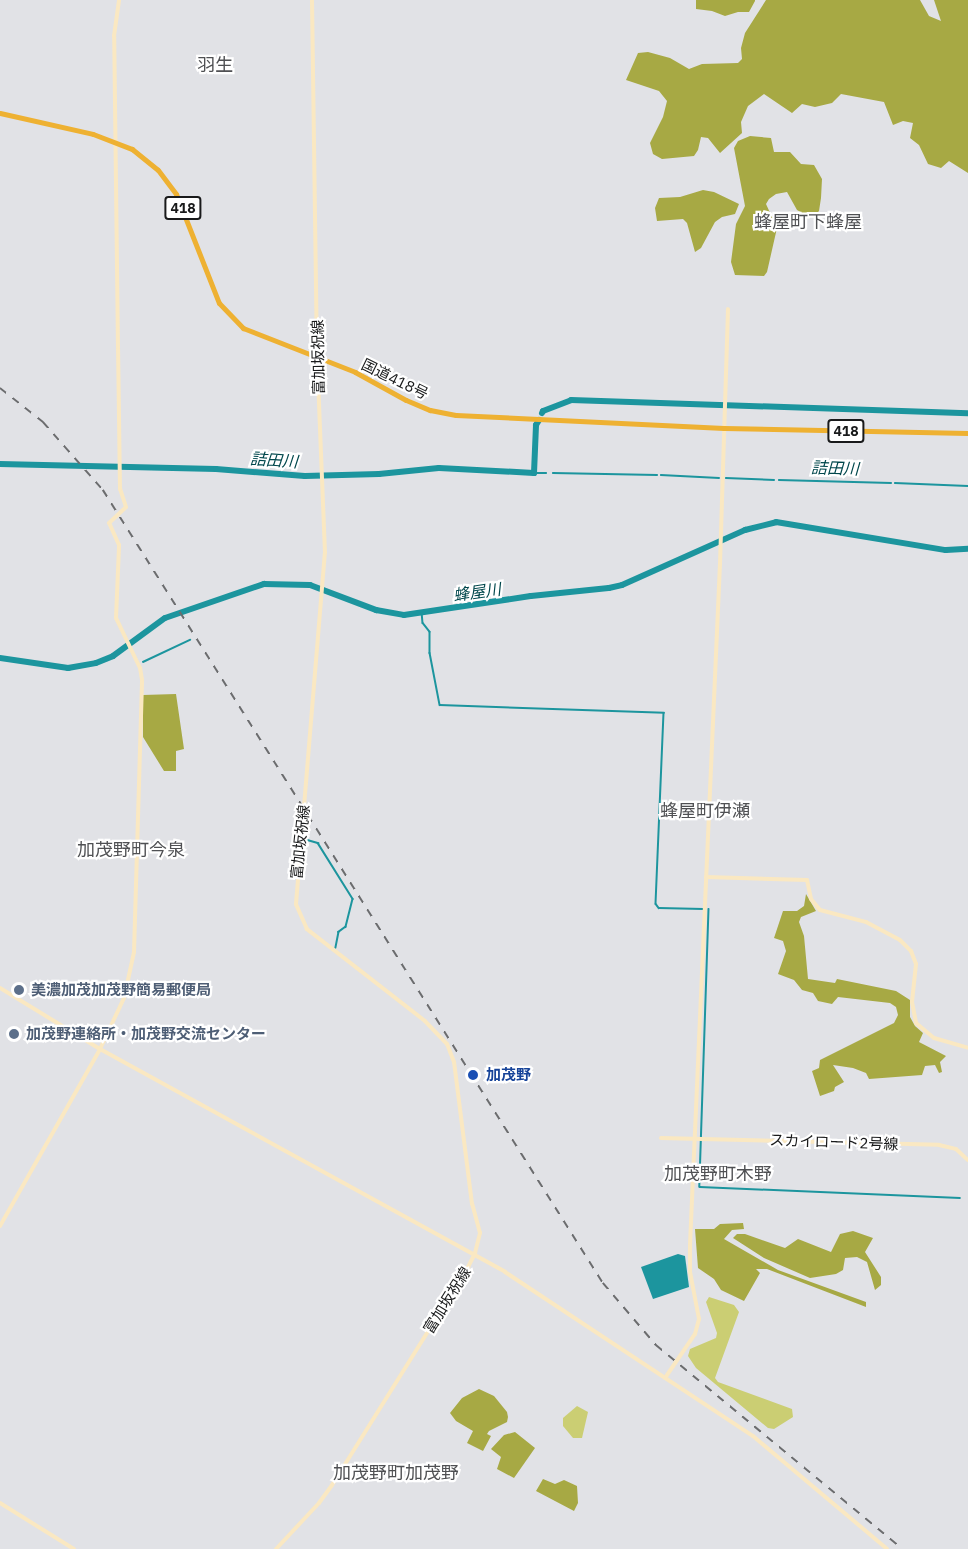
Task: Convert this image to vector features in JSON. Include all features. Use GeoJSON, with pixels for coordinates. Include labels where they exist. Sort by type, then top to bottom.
{"type":"FeatureCollection","features":[{"type":"Feature","properties":{"kind":"highway","name":"国道418号"},"geometry":{"type":"LineString","coordinates":[[0,113],[115,141],[145,158],[168,182],[182,205],[216,297],[227,314],[243,328],[356,372],[406,400],[435,411],[456,415],[724,428],[968,433]]}},
{"type":"Feature","properties":{"kind":"street"},"geometry":{"type":"LineString","coordinates":[[0,1226],[100,1049],[124,998],[134,952],[142,680],[134,655],[116,618],[119,542],[109,524],[126,507],[120,489],[119,472],[114,36],[119,0]]}},
{"type":"Feature","properties":{"kind":"street","name":"富加坂祝線"},"geometry":{"type":"LineString","coordinates":[[276,1549],[319,1503],[332,1485],[475,1253],[480,1233],[472,1204],[454,1062],[447,1044],[425,1021],[307,929],[296,904],[324,584],[317,358],[312,0]]}},
{"type":"Feature","properties":{"kind":"street"},"geometry":{"type":"LineString","coordinates":[[665,1378],[695,1334],[699,1319],[689,1257],[699,1138],[706,877],[728,309]]}},
{"type":"Feature","properties":{"kind":"street"},"geometry":{"type":"LineString","coordinates":[[706,877],[807,880],[811,899],[820,910],[866,922],[900,940],[911,951],[916,964],[912,1002],[916,1023],[934,1038],[968,1048]]}},
{"type":"Feature","properties":{"kind":"street"},"geometry":{"type":"LineString","coordinates":[[0,988],[100,1049],[475,1253],[772,1450],[887,1549]]}},
{"type":"Feature","properties":{"kind":"street","name":"スカイロード2号線"},"geometry":{"type":"LineString","coordinates":[[661,1138],[943,1145],[960,1152],[968,1160]]}},
{"type":"Feature","properties":{"kind":"street"},"geometry":{"type":"LineString","coordinates":[[0,1503],[74,1549]]}},
{"type":"Feature","properties":{"kind":"green space"},"geometry":{"type":"Polygon","coordinates":[[[709,1297],[734,1305],[739,1312],[715,1378],[718,1382],[792,1409],[793,1417],[774,1429],[768,1428],[696,1368],[688,1356],[690,1349],[716,1338],[717,1333],[706,1302],[709,1297]]]}},
{"type":"Feature","properties":{"kind":"green space"},"geometry":{"type":"Polygon","coordinates":[[[577,1406],[588,1412],[582,1438],[573,1438],[563,1426],[563,1418],[577,1406]]]}},
{"type":"Feature","properties":{"kind":"shaded area"},"geometry":{"type":"Polygon","coordinates":[[[696,0],[755,1],[749,12],[738,12],[725,16],[712,11],[696,9],[696,0]]]}},
{"type":"Feature","properties":{"kind":"shaded area"},"geometry":{"type":"Polygon","coordinates":[[[766,0],[920,0],[929,16],[941,21],[934,0],[968,0],[968,173],[949,161],[941,168],[928,164],[919,145],[910,138],[913,123],[903,121],[893,125],[884,102],[841,94],[832,103],[815,107],[802,104],[792,113],[764,94],[748,106],[741,122],[742,133],[720,153],[708,138],[701,137],[694,156],[662,159],[653,154],[650,143],[663,117],[667,101],[659,91],[626,80],[638,53],[648,52],[670,58],[689,69],[702,64],[738,63],[742,59],[741,48],[745,33],[766,0]]]}},
{"type":"Feature","properties":{"kind":"shaded area"},"geometry":{"type":"Polygon","coordinates":[[[750,136],[771,138],[774,152],[790,152],[801,164],[814,165],[822,179],[819,211],[815,215],[806,215],[797,210],[787,192],[776,194],[766,204],[777,228],[767,272],[764,276],[735,275],[731,262],[736,224],[745,206],[734,148],[738,141],[750,136]]]}},
{"type":"Feature","properties":{"kind":"shaded area"},"geometry":{"type":"Polygon","coordinates":[[[703,190],[714,192],[739,204],[735,214],[722,217],[715,222],[701,248],[695,252],[687,223],[683,219],[657,221],[655,208],[659,198],[680,197],[703,190]]]}},
{"type":"Feature","properties":{"kind":"shaded area"},"geometry":{"type":"Polygon","coordinates":[[[176,694],[184,749],[176,751],[176,771],[164,771],[143,737],[143,695],[176,694]]]}},
{"type":"Feature","properties":{"kind":"shaded area"},"geometry":{"type":"Polygon","coordinates":[[[806,894],[816,911],[801,917],[799,922],[804,936],[808,979],[835,983],[837,979],[896,991],[910,1000],[910,1017],[923,1033],[919,1042],[946,1056],[940,1062],[942,1072],[939,1073],[935,1065],[925,1066],[922,1075],[869,1079],[866,1073],[833,1065],[844,1082],[835,1087],[834,1091],[820,1096],[812,1071],[819,1068],[820,1060],[894,1023],[898,1015],[896,1007],[890,1003],[838,997],[832,1004],[818,1001],[813,993],[802,990],[794,980],[778,974],[786,951],[783,941],[774,938],[783,911],[797,911],[804,906],[806,894]]]}},
{"type":"Feature","properties":{"kind":"shaded area"},"geometry":{"type":"Polygon","coordinates":[[[743,1223],[744,1229],[732,1230],[724,1239],[778,1270],[866,1302],[866,1307],[767,1269],[756,1269],[760,1273],[744,1301],[721,1290],[714,1279],[698,1268],[695,1229],[714,1229],[720,1224],[743,1223]]]}},
{"type":"Feature","properties":{"kind":"shaded area"},"geometry":{"type":"Polygon","coordinates":[[[853,1231],[873,1238],[865,1252],[881,1277],[881,1285],[875,1290],[867,1262],[857,1257],[845,1258],[843,1270],[836,1274],[810,1278],[764,1258],[733,1238],[737,1234],[745,1234],[785,1248],[798,1239],[831,1252],[840,1234],[853,1231]]]}},
{"type":"Feature","properties":{"kind":"shaded area"},"geometry":{"type":"Polygon","coordinates":[[[479,1389],[494,1396],[507,1412],[508,1417],[507,1422],[489,1431],[487,1434],[491,1436],[483,1451],[467,1443],[473,1431],[456,1421],[450,1413],[462,1398],[479,1389]]]}},
{"type":"Feature","properties":{"kind":"shaded area"},"geometry":{"type":"Polygon","coordinates":[[[515,1432],[535,1448],[514,1478],[497,1469],[501,1457],[491,1449],[504,1435],[515,1432]]]}},
{"type":"Feature","properties":{"kind":"shaded area"},"geometry":{"type":"Polygon","coordinates":[[[543,1479],[555,1484],[564,1480],[577,1486],[578,1503],[574,1511],[536,1491],[543,1479]]]}},
{"type":"Feature","properties":{"kind":"water"},"geometry":{"type":"Polygon","coordinates":[[[678,1254],[685,1256],[689,1287],[653,1299],[641,1267],[678,1254]]]}},
{"type":"Feature","properties":{"kind":"waterway"},"geometry":{"type":"LineString","coordinates":[[542,413],[571,400],[968,413]]}},
{"type":"Feature","properties":{"kind":"waterway","name":"詰田川"},"geometry":{"type":"LineString","coordinates":[[0,464],[216,469],[305,476],[379,474],[439,468],[534,473],[536,425],[539,420]]}},
{"type":"Feature","properties":{"kind":"waterway","name":"詰田川"},"geometry":{"type":"LineString","coordinates":[[534,473],[546,473]]}},
{"type":"Feature","properties":{"kind":"waterway","name":"詰田川"},"geometry":{"type":"LineString","coordinates":[[553,473],[657,475]]}},
{"type":"Feature","properties":{"kind":"waterway","name":"詰田川"},"geometry":{"type":"LineString","coordinates":[[661,475],[719,478]]}},
{"type":"Feature","properties":{"kind":"waterway","name":"詰田川"},"geometry":{"type":"LineString","coordinates":[[726,478],[774,480]]}},
{"type":"Feature","properties":{"kind":"waterway","name":"詰田川"},"geometry":{"type":"LineString","coordinates":[[779,480],[891,483]]}},
{"type":"Feature","properties":{"kind":"waterway","name":"詰田川"},"geometry":{"type":"LineString","coordinates":[[895,483],[968,486]]}},
{"type":"Feature","properties":{"kind":"waterway","name":"蜂屋川"},"geometry":{"type":"LineString","coordinates":[[0,658],[68,668],[96,663],[113,656],[165,618],[264,584],[310,585],[376,610],[404,615],[531,596],[609,588],[622,585],[745,530],[776,522],[946,550],[968,549]]}},
{"type":"Feature","properties":{"kind":"waterway"},"geometry":{"type":"LineString","coordinates":[[422,612],[423,623],[430,632],[430,653],[440,705],[664,713],[656,904],[659,908],[703,909]]}},
{"type":"Feature","properties":{"kind":"waterway"},"geometry":{"type":"LineString","coordinates":[[143,662],[190,640]]}},
{"type":"Feature","properties":{"kind":"waterway"},"geometry":{"type":"LineString","coordinates":[[304,839],[318,843],[353,899],[346,927],[339,932],[336,948]]}},
{"type":"Feature","properties":{"kind":"waterway"},"geometry":{"type":"LineString","coordinates":[[709,909],[700,1187],[960,1198]]}},
{"type":"Feature","properties":{"kind":"railway"},"geometry":{"type":"LineString","coordinates":[[0,388],[43,422],[103,490],[603,1283],[656,1345],[903,1549]]}},
{"type":"Feature","properties":{"kind":"place","name":"美濃加茂加茂野簡易郵便局"},"geometry":{"type":"Point","coordinates":[19,990]}},
{"type":"Feature","properties":{"kind":"place","name":"加茂野連絡所・加茂野交流センター"},"geometry":{"type":"Point","coordinates":[14,1034]}},
{"type":"Feature","properties":{"kind":"place","name":"加茂野"},"geometry":{"type":"Point","coordinates":[473,1075]}},
{"type":"Feature","properties":{"kind":"district","name":"羽生"},"geometry":{"type":"Point","coordinates":[215,65]}},
{"type":"Feature","properties":{"kind":"district","name":"蜂屋町下蜂屋"},"geometry":{"type":"Point","coordinates":[808,222]}},
{"type":"Feature","properties":{"kind":"district","name":"蜂屋町伊瀬"},"geometry":{"type":"Point","coordinates":[705,811]}},
{"type":"Feature","properties":{"kind":"district","name":"加茂野町今泉"},"geometry":{"type":"Point","coordinates":[131,850]}},
{"type":"Feature","properties":{"kind":"district","name":"加茂野町木野"},"geometry":{"type":"Point","coordinates":[718,1174]}},
{"type":"Feature","properties":{"kind":"district","name":"加茂野町加茂野"},"geometry":{"type":"Point","coordinates":[396,1473]}}]}
